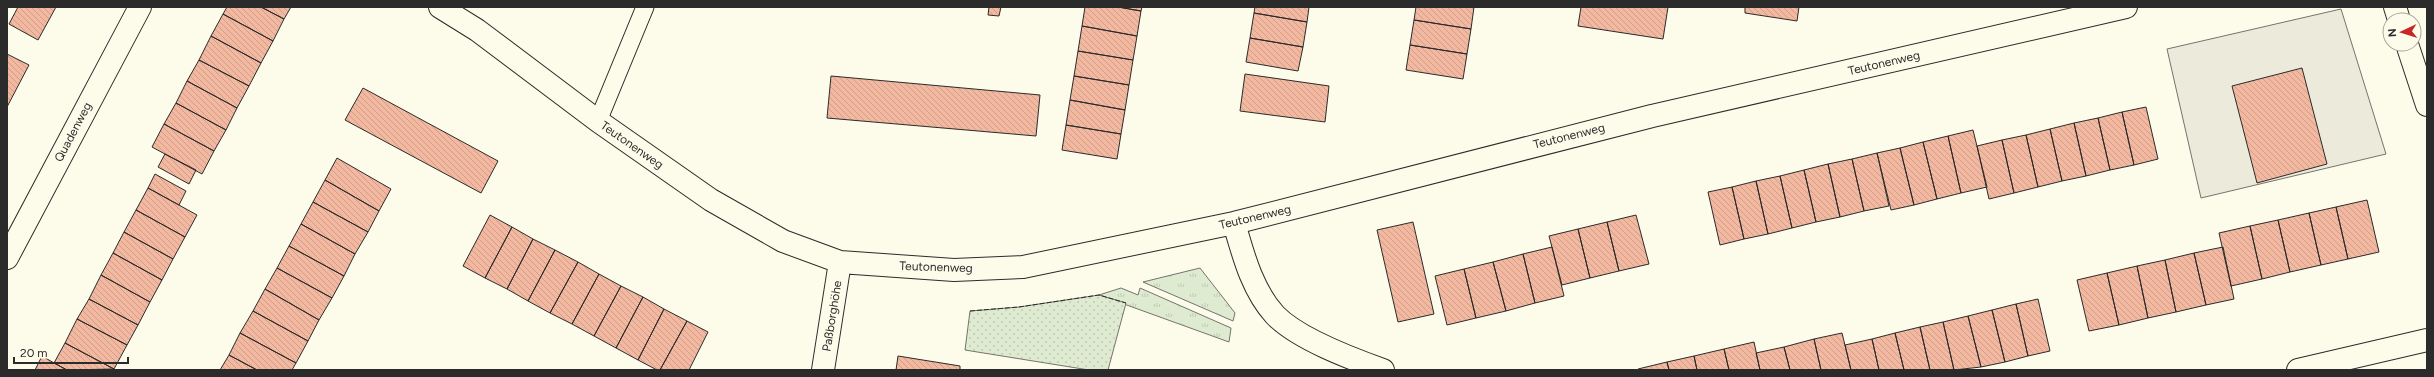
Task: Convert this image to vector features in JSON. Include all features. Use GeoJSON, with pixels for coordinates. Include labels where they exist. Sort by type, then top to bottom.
{"type":"FeatureCollection","features":[{"type":"Feature","properties":{"kind":"street","name":"Quadenweg"},"geometry":{"type":"LineString","coordinates":[[7,258],[140,7]]}},
{"type":"Feature","properties":{"kind":"street","name":"Teutonenweg"},"geometry":{"type":"LineString","coordinates":[[440,7],[477,30],[598,121],[711,200],[783,241],[840,262],[954,270],[1023,266],[1234,223],[1652,116],[2126,7]]}},
{"type":"Feature","properties":{"kind":"street"},"geometry":{"type":"LineString","coordinates":[[2410,52],[2427,105]]}},
{"type":"Feature","properties":{"kind":"street"},"geometry":{"type":"LineString","coordinates":[[1234,223],[1256,287],[1275,315],[1305,336],[1383,370]]}},
{"type":"Feature","properties":{"kind":"street","name":"Paßborghöhe"},"geometry":{"type":"LineString","coordinates":[[823,370],[840,262]]}},
{"type":"Feature","properties":{"kind":"street"},"geometry":{"type":"LineString","coordinates":[[2298,370],[2427,340]]}},
{"type":"Feature","properties":{"kind":"lane"},"geometry":{"type":"LineString","coordinates":[[598,121],[645,7]]}},
{"type":"Feature","properties":{"kind":"green space"},"geometry":{"type":"Polygon","coordinates":[[[1200,268],[1235,313],[1233,321],[1143,282],[1200,268]]]}},
{"type":"Feature","properties":{"kind":"green space"},"geometry":{"type":"Polygon","coordinates":[[[1121,288],[1138,295],[1140,288],[1231,328],[1229,342],[1099,295],[1121,288]]]}},
{"type":"Feature","properties":{"kind":"green space"},"geometry":{"type":"Polygon","coordinates":[[[1099,295],[1126,303],[1108,370],[1089,370],[965,350],[970,311],[1019,307],[1099,295]]]}},
{"type":"Feature","properties":{"kind":"shaded area"},"geometry":{"type":"Polygon","coordinates":[[[2341,9],[2386,154],[2201,198],[2167,49],[2341,9]]]}},
{"type":"Feature","properties":{"kind":"building"},"geometry":{"type":"Polygon","coordinates":[[[18,7],[56,7],[38,40],[9,24],[18,7]]]}},
{"type":"Feature","properties":{"kind":"building"},"geometry":{"type":"Polygon","coordinates":[[[227,7],[261,7],[284,19],[273,41],[223,14],[227,7]]]}},
{"type":"Feature","properties":{"kind":"building"},"geometry":{"type":"Polygon","coordinates":[[[261,7],[291,7],[284,19],[261,7]]]}},
{"type":"Feature","properties":{"kind":"building"},"geometry":{"type":"Polygon","coordinates":[[[989,7],[1001,7],[999,16],[988,15],[989,7]]]}},
{"type":"Feature","properties":{"kind":"building"},"geometry":{"type":"Polygon","coordinates":[[[1085,7],[1118,7],[1141,11],[1137,36],[1082,26],[1085,7]]]}},
{"type":"Feature","properties":{"kind":"building"},"geometry":{"type":"Polygon","coordinates":[[[1118,7],[1142,7],[1141,11],[1118,7]]]}},
{"type":"Feature","properties":{"kind":"building"},"geometry":{"type":"Polygon","coordinates":[[[1255,7],[1309,7],[1307,22],[1254,13],[1255,7]]]}},
{"type":"Feature","properties":{"kind":"building"},"geometry":{"type":"Polygon","coordinates":[[[1416,7],[1474,7],[1471,29],[1414,20],[1416,7]]]}},
{"type":"Feature","properties":{"kind":"building"},"geometry":{"type":"Polygon","coordinates":[[[1581,7],[1668,7],[1663,39],[1578,26],[1581,7]]]}},
{"type":"Feature","properties":{"kind":"building"},"geometry":{"type":"Polygon","coordinates":[[[1745,7],[1799,7],[1797,21],[1745,13],[1745,7]]]}},
{"type":"Feature","properties":{"kind":"building"},"geometry":{"type":"Polygon","coordinates":[[[1254,13],[1307,22],[1303,47],[1250,38],[1254,13]]]}},
{"type":"Feature","properties":{"kind":"building"},"geometry":{"type":"Polygon","coordinates":[[[223,14],[273,41],[261,63],[211,36],[223,14]]]}},
{"type":"Feature","properties":{"kind":"building"},"geometry":{"type":"Polygon","coordinates":[[[1414,20],[1471,29],[1467,54],[1410,45],[1414,20]]]}},
{"type":"Feature","properties":{"kind":"building"},"geometry":{"type":"Polygon","coordinates":[[[1082,26],[1137,36],[1133,60],[1078,51],[1082,26]]]}},
{"type":"Feature","properties":{"kind":"building"},"geometry":{"type":"Polygon","coordinates":[[[211,36],[261,63],[249,86],[199,60],[211,36]]]}},
{"type":"Feature","properties":{"kind":"building"},"geometry":{"type":"Polygon","coordinates":[[[1250,38],[1303,47],[1298,71],[1246,62],[1250,38]]]}},
{"type":"Feature","properties":{"kind":"building"},"geometry":{"type":"Polygon","coordinates":[[[1410,45],[1467,54],[1463,79],[1406,70],[1410,45]]]}},
{"type":"Feature","properties":{"kind":"building"},"geometry":{"type":"Polygon","coordinates":[[[1078,51],[1133,60],[1129,85],[1074,76],[1078,51]]]}},
{"type":"Feature","properties":{"kind":"building"},"geometry":{"type":"Polygon","coordinates":[[[7,54],[29,65],[7,107],[7,54]]]}},
{"type":"Feature","properties":{"kind":"building"},"geometry":{"type":"Polygon","coordinates":[[[199,60],[249,86],[237,108],[187,81],[199,60]]]}},
{"type":"Feature","properties":{"kind":"building"},"geometry":{"type":"Polygon","coordinates":[[[2302,68],[2327,164],[2257,183],[2232,86],[2302,68]]]}},
{"type":"Feature","properties":{"kind":"building"},"geometry":{"type":"Polygon","coordinates":[[[1245,74],[1329,86],[1325,122],[1240,111],[1245,74]]]}},
{"type":"Feature","properties":{"kind":"building"},"geometry":{"type":"Polygon","coordinates":[[[831,76],[1040,95],[1036,136],[827,118],[831,76]]]}},
{"type":"Feature","properties":{"kind":"building"},"geometry":{"type":"Polygon","coordinates":[[[1074,76],[1129,85],[1125,110],[1070,100],[1074,76]]]}},
{"type":"Feature","properties":{"kind":"building"},"geometry":{"type":"Polygon","coordinates":[[[187,81],[237,108],[226,130],[176,103],[187,81]]]}},
{"type":"Feature","properties":{"kind":"building"},"geometry":{"type":"Polygon","coordinates":[[[363,88],[498,161],[481,193],[345,120],[363,88]]]}},
{"type":"Feature","properties":{"kind":"building"},"geometry":{"type":"Polygon","coordinates":[[[1070,100],[1125,110],[1121,134],[1066,125],[1070,100]]]}},
{"type":"Feature","properties":{"kind":"building"},"geometry":{"type":"Polygon","coordinates":[[[176,103],[226,130],[214,151],[164,124],[176,103]]]}},
{"type":"Feature","properties":{"kind":"building"},"geometry":{"type":"Polygon","coordinates":[[[2146,107],[2158,159],[2134,165],[2122,112],[2146,107]]]}},
{"type":"Feature","properties":{"kind":"building"},"geometry":{"type":"Polygon","coordinates":[[[2122,112],[2134,165],[2110,170],[2098,118],[2122,112]]]}},
{"type":"Feature","properties":{"kind":"building"},"geometry":{"type":"Polygon","coordinates":[[[2098,118],[2110,170],[2086,176],[2074,123],[2098,118]]]}},
{"type":"Feature","properties":{"kind":"building"},"geometry":{"type":"Polygon","coordinates":[[[2074,123],[2086,176],[2062,181],[2050,129],[2074,123]]]}},
{"type":"Feature","properties":{"kind":"building"},"geometry":{"type":"Polygon","coordinates":[[[164,124],[214,151],[202,174],[152,147],[164,124]]]}},
{"type":"Feature","properties":{"kind":"building"},"geometry":{"type":"Polygon","coordinates":[[[1066,125],[1121,134],[1117,159],[1062,150],[1066,125]]]}},
{"type":"Feature","properties":{"kind":"building"},"geometry":{"type":"Polygon","coordinates":[[[2050,129],[2062,181],[2038,187],[2026,135],[2050,129]]]}},
{"type":"Feature","properties":{"kind":"building"},"geometry":{"type":"Polygon","coordinates":[[[1973,130],[1987,187],[1961,193],[1948,136],[1973,130]]]}},
{"type":"Feature","properties":{"kind":"building"},"geometry":{"type":"Polygon","coordinates":[[[2026,135],[2038,187],[2014,193],[2002,140],[2026,135]]]}},
{"type":"Feature","properties":{"kind":"building"},"geometry":{"type":"Polygon","coordinates":[[[1948,136],[1961,193],[1937,199],[1923,142],[1948,136]]]}},
{"type":"Feature","properties":{"kind":"building"},"geometry":{"type":"Polygon","coordinates":[[[2002,140],[2014,193],[1989,199],[1977,146],[2002,140]]]}},
{"type":"Feature","properties":{"kind":"building"},"geometry":{"type":"Polygon","coordinates":[[[1923,142],[1937,199],[1914,205],[1900,148],[1923,142]]]}},
{"type":"Feature","properties":{"kind":"building"},"geometry":{"type":"Polygon","coordinates":[[[1900,148],[1914,205],[1891,210],[1877,153],[1900,148]]]}},
{"type":"Feature","properties":{"kind":"building"},"geometry":{"type":"Polygon","coordinates":[[[1877,153],[1889,206],[1864,211],[1852,159],[1877,153]]]}},
{"type":"Feature","properties":{"kind":"building"},"geometry":{"type":"Polygon","coordinates":[[[165,154],[196,170],[189,184],[158,167],[165,154]]]}},
{"type":"Feature","properties":{"kind":"building"},"geometry":{"type":"Polygon","coordinates":[[[337,158],[391,189],[379,211],[325,180],[337,158]]]}},
{"type":"Feature","properties":{"kind":"building"},"geometry":{"type":"Polygon","coordinates":[[[1852,159],[1864,211],[1840,217],[1828,164],[1852,159]]]}},
{"type":"Feature","properties":{"kind":"building"},"geometry":{"type":"Polygon","coordinates":[[[1828,164],[1840,217],[1816,222],[1804,170],[1828,164]]]}},
{"type":"Feature","properties":{"kind":"building"},"geometry":{"type":"Polygon","coordinates":[[[1804,170],[1816,222],[1792,228],[1780,176],[1804,170]]]}},
{"type":"Feature","properties":{"kind":"building"},"geometry":{"type":"Polygon","coordinates":[[[155,174],[186,191],[179,205],[148,188],[155,174]]]}},
{"type":"Feature","properties":{"kind":"building"},"geometry":{"type":"Polygon","coordinates":[[[1780,176],[1792,228],[1768,234],[1756,181],[1780,176]]]}},
{"type":"Feature","properties":{"kind":"building"},"geometry":{"type":"Polygon","coordinates":[[[325,180],[379,211],[368,232],[313,202],[325,180]]]}},
{"type":"Feature","properties":{"kind":"building"},"geometry":{"type":"Polygon","coordinates":[[[1756,181],[1768,234],[1744,239],[1732,187],[1756,181]]]}},
{"type":"Feature","properties":{"kind":"building"},"geometry":{"type":"Polygon","coordinates":[[[1732,187],[1744,239],[1720,245],[1708,192],[1732,187]]]}},
{"type":"Feature","properties":{"kind":"building"},"geometry":{"type":"Polygon","coordinates":[[[148,188],[197,215],[185,237],[136,210],[148,188]]]}},
{"type":"Feature","properties":{"kind":"building"},"geometry":{"type":"Polygon","coordinates":[[[2367,200],[2379,252],[2348,259],[2336,207],[2367,200]]]}},
{"type":"Feature","properties":{"kind":"building"},"geometry":{"type":"Polygon","coordinates":[[[313,202],[368,232],[355,254],[301,224],[313,202]]]}},
{"type":"Feature","properties":{"kind":"building"},"geometry":{"type":"Polygon","coordinates":[[[2336,207],[2348,259],[2321,265],[2309,213],[2336,207]]]}},
{"type":"Feature","properties":{"kind":"building"},"geometry":{"type":"Polygon","coordinates":[[[136,210],[185,237],[173,259],[124,232],[136,210]]]}},
{"type":"Feature","properties":{"kind":"building"},"geometry":{"type":"Polygon","coordinates":[[[2309,213],[2321,265],[2290,272],[2278,220],[2309,213]]]}},
{"type":"Feature","properties":{"kind":"building"},"geometry":{"type":"Polygon","coordinates":[[[490,215],[512,227],[485,278],[463,266],[490,215]]]}},
{"type":"Feature","properties":{"kind":"building"},"geometry":{"type":"Polygon","coordinates":[[[1636,215],[1649,264],[1619,271],[1607,222],[1636,215]]]}},
{"type":"Feature","properties":{"kind":"building"},"geometry":{"type":"Polygon","coordinates":[[[2278,220],[2290,272],[2262,279],[2250,226],[2278,220]]]}},
{"type":"Feature","properties":{"kind":"building"},"geometry":{"type":"Polygon","coordinates":[[[1413,222],[1434,314],[1398,322],[1377,230],[1413,222]]]}},
{"type":"Feature","properties":{"kind":"building"},"geometry":{"type":"Polygon","coordinates":[[[1607,222],[1619,271],[1590,278],[1578,229],[1607,222]]]}},
{"type":"Feature","properties":{"kind":"building"},"geometry":{"type":"Polygon","coordinates":[[[301,224],[355,254],[344,276],[289,246],[301,224]]]}},
{"type":"Feature","properties":{"kind":"building"},"geometry":{"type":"Polygon","coordinates":[[[2250,226],[2262,279],[2231,286],[2219,233],[2250,226]]]}},
{"type":"Feature","properties":{"kind":"building"},"geometry":{"type":"Polygon","coordinates":[[[512,227],[533,239],[507,289],[485,278],[512,227]]]}},
{"type":"Feature","properties":{"kind":"building"},"geometry":{"type":"Polygon","coordinates":[[[1578,229],[1590,278],[1562,285],[1549,236],[1578,229]]]}},
{"type":"Feature","properties":{"kind":"building"},"geometry":{"type":"Polygon","coordinates":[[[124,232],[173,259],[162,280],[113,253],[124,232]]]}},
{"type":"Feature","properties":{"kind":"building"},"geometry":{"type":"Polygon","coordinates":[[[533,239],[555,250],[528,301],[507,289],[533,239]]]}},
{"type":"Feature","properties":{"kind":"building"},"geometry":{"type":"Polygon","coordinates":[[[289,246],[344,276],[332,298],[277,268],[289,246]]]}},
{"type":"Feature","properties":{"kind":"building"},"geometry":{"type":"Polygon","coordinates":[[[1552,247],[1564,296],[1535,303],[1523,254],[1552,247]]]}},
{"type":"Feature","properties":{"kind":"building"},"geometry":{"type":"Polygon","coordinates":[[[2223,247],[2234,299],[2206,305],[2194,253],[2223,247]]]}},
{"type":"Feature","properties":{"kind":"building"},"geometry":{"type":"Polygon","coordinates":[[[555,250],[578,262],[550,313],[528,301],[555,250]]]}},
{"type":"Feature","properties":{"kind":"building"},"geometry":{"type":"Polygon","coordinates":[[[113,253],[162,280],[150,302],[101,275],[113,253]]]}},
{"type":"Feature","properties":{"kind":"building"},"geometry":{"type":"Polygon","coordinates":[[[2194,253],[2206,305],[2176,312],[2165,260],[2194,253]]]}},
{"type":"Feature","properties":{"kind":"building"},"geometry":{"type":"Polygon","coordinates":[[[1523,254],[1535,303],[1506,311],[1493,262],[1523,254]]]}},
{"type":"Feature","properties":{"kind":"building"},"geometry":{"type":"Polygon","coordinates":[[[2165,260],[2176,312],[2148,318],[2137,266],[2165,260]]]}},
{"type":"Feature","properties":{"kind":"building"},"geometry":{"type":"Polygon","coordinates":[[[578,262],[599,274],[572,324],[550,313],[578,262]]]}},
{"type":"Feature","properties":{"kind":"building"},"geometry":{"type":"Polygon","coordinates":[[[1493,262],[1506,311],[1476,318],[1464,269],[1493,262]]]}},
{"type":"Feature","properties":{"kind":"building"},"geometry":{"type":"Polygon","coordinates":[[[2137,266],[2148,318],[2119,325],[2107,273],[2137,266]]]}},
{"type":"Feature","properties":{"kind":"building"},"geometry":{"type":"Polygon","coordinates":[[[277,268],[332,298],[319,320],[265,289],[277,268]]]}},
{"type":"Feature","properties":{"kind":"building"},"geometry":{"type":"Polygon","coordinates":[[[1464,269],[1476,318],[1447,325],[1435,276],[1464,269]]]}},
{"type":"Feature","properties":{"kind":"building"},"geometry":{"type":"Polygon","coordinates":[[[2107,273],[2119,325],[2089,331],[2077,280],[2107,273]]]}},
{"type":"Feature","properties":{"kind":"building"},"geometry":{"type":"Polygon","coordinates":[[[599,274],[621,286],[594,336],[572,324],[599,274]]]}},
{"type":"Feature","properties":{"kind":"building"},"geometry":{"type":"Polygon","coordinates":[[[101,275],[150,302],[138,325],[89,299],[101,275]]]}},
{"type":"Feature","properties":{"kind":"building"},"geometry":{"type":"Polygon","coordinates":[[[621,286],[643,297],[616,348],[594,336],[621,286]]]}},
{"type":"Feature","properties":{"kind":"building"},"geometry":{"type":"Polygon","coordinates":[[[265,289],[319,320],[308,341],[253,311],[265,289]]]}},
{"type":"Feature","properties":{"kind":"building"},"geometry":{"type":"Polygon","coordinates":[[[643,297],[664,309],[638,360],[616,348],[643,297]]]}},
{"type":"Feature","properties":{"kind":"building"},"geometry":{"type":"Polygon","coordinates":[[[89,299],[138,325],[127,345],[77,319],[89,299]]]}},
{"type":"Feature","properties":{"kind":"building"},"geometry":{"type":"Polygon","coordinates":[[[2038,299],[2050,351],[2028,356],[2016,304],[2038,299]]]}},
{"type":"Feature","properties":{"kind":"building"},"geometry":{"type":"Polygon","coordinates":[[[2016,304],[2028,356],[2005,362],[1992,310],[2016,304]]]}},
{"type":"Feature","properties":{"kind":"building"},"geometry":{"type":"Polygon","coordinates":[[[664,309],[687,321],[660,370],[657,370],[638,360],[664,309]]]}},
{"type":"Feature","properties":{"kind":"building"},"geometry":{"type":"Polygon","coordinates":[[[1992,310],[2005,362],[1981,367],[1968,316],[1992,310]]]}},
{"type":"Feature","properties":{"kind":"building"},"geometry":{"type":"Polygon","coordinates":[[[253,311],[308,341],[296,363],[240,333],[253,311]]]}},
{"type":"Feature","properties":{"kind":"building"},"geometry":{"type":"Polygon","coordinates":[[[1968,316],[1981,367],[1954,370],[1943,322],[1968,316]]]}},
{"type":"Feature","properties":{"kind":"building"},"geometry":{"type":"Polygon","coordinates":[[[77,319],[127,345],[114,369],[65,343],[77,319]]]}},
{"type":"Feature","properties":{"kind":"building"},"geometry":{"type":"Polygon","coordinates":[[[687,321],[708,332],[689,370],[660,370],[687,321]]]}},
{"type":"Feature","properties":{"kind":"building"},"geometry":{"type":"Polygon","coordinates":[[[1943,322],[1954,370],[1930,370],[1920,327],[1943,322]]]}},
{"type":"Feature","properties":{"kind":"building"},"geometry":{"type":"Polygon","coordinates":[[[1920,327],[1930,370],[1904,370],[1895,333],[1920,327]]]}},
{"type":"Feature","properties":{"kind":"building"},"geometry":{"type":"Polygon","coordinates":[[[240,333],[296,363],[292,370],[257,370],[229,355],[240,333]]]}},
{"type":"Feature","properties":{"kind":"building"},"geometry":{"type":"Polygon","coordinates":[[[1842,333],[1851,370],[1821,370],[1814,339],[1842,333]]]}},
{"type":"Feature","properties":{"kind":"building"},"geometry":{"type":"Polygon","coordinates":[[[1895,333],[1904,370],[1879,370],[1872,339],[1895,333]]]}},
{"type":"Feature","properties":{"kind":"building"},"geometry":{"type":"Polygon","coordinates":[[[1814,339],[1821,370],[1790,370],[1784,347],[1814,339]]]}},
{"type":"Feature","properties":{"kind":"building"},"geometry":{"type":"Polygon","coordinates":[[[1872,339],[1879,370],[1851,370],[1845,345],[1872,339]]]}},
{"type":"Feature","properties":{"kind":"building"},"geometry":{"type":"Polygon","coordinates":[[[1754,342],[1760,370],[1729,370],[1724,349],[1754,342]]]}},
{"type":"Feature","properties":{"kind":"building"},"geometry":{"type":"Polygon","coordinates":[[[65,343],[114,369],[67,370],[54,363],[65,343]]]}},
{"type":"Feature","properties":{"kind":"building"},"geometry":{"type":"Polygon","coordinates":[[[1784,347],[1790,370],[1760,370],[1756,353],[1784,347]]]}},
{"type":"Feature","properties":{"kind":"building"},"geometry":{"type":"Polygon","coordinates":[[[1724,349],[1729,370],[1697,370],[1694,356],[1724,349]]]}},
{"type":"Feature","properties":{"kind":"building"},"geometry":{"type":"Polygon","coordinates":[[[229,355],[257,370],[220,370],[229,355]]]}},
{"type":"Feature","properties":{"kind":"building"},"geometry":{"type":"Polygon","coordinates":[[[42,356],[54,363],[67,370],[35,370],[42,356]]]}},
{"type":"Feature","properties":{"kind":"building"},"geometry":{"type":"Polygon","coordinates":[[[898,356],[960,366],[960,370],[896,370],[898,356]]]}},
{"type":"Feature","properties":{"kind":"building"},"geometry":{"type":"Polygon","coordinates":[[[1694,356],[1697,370],[1669,370],[1667,362],[1694,356]]]}},
{"type":"Feature","properties":{"kind":"building"},"geometry":{"type":"Polygon","coordinates":[[[1667,362],[1669,370],[1638,370],[1638,369],[1667,362]]]}},
{"type":"Feature","properties":{"kind":"fence"},"geometry":{"type":"LineString","coordinates":[[970,311],[1019,307],[1099,295],[1126,303]]}}]}
